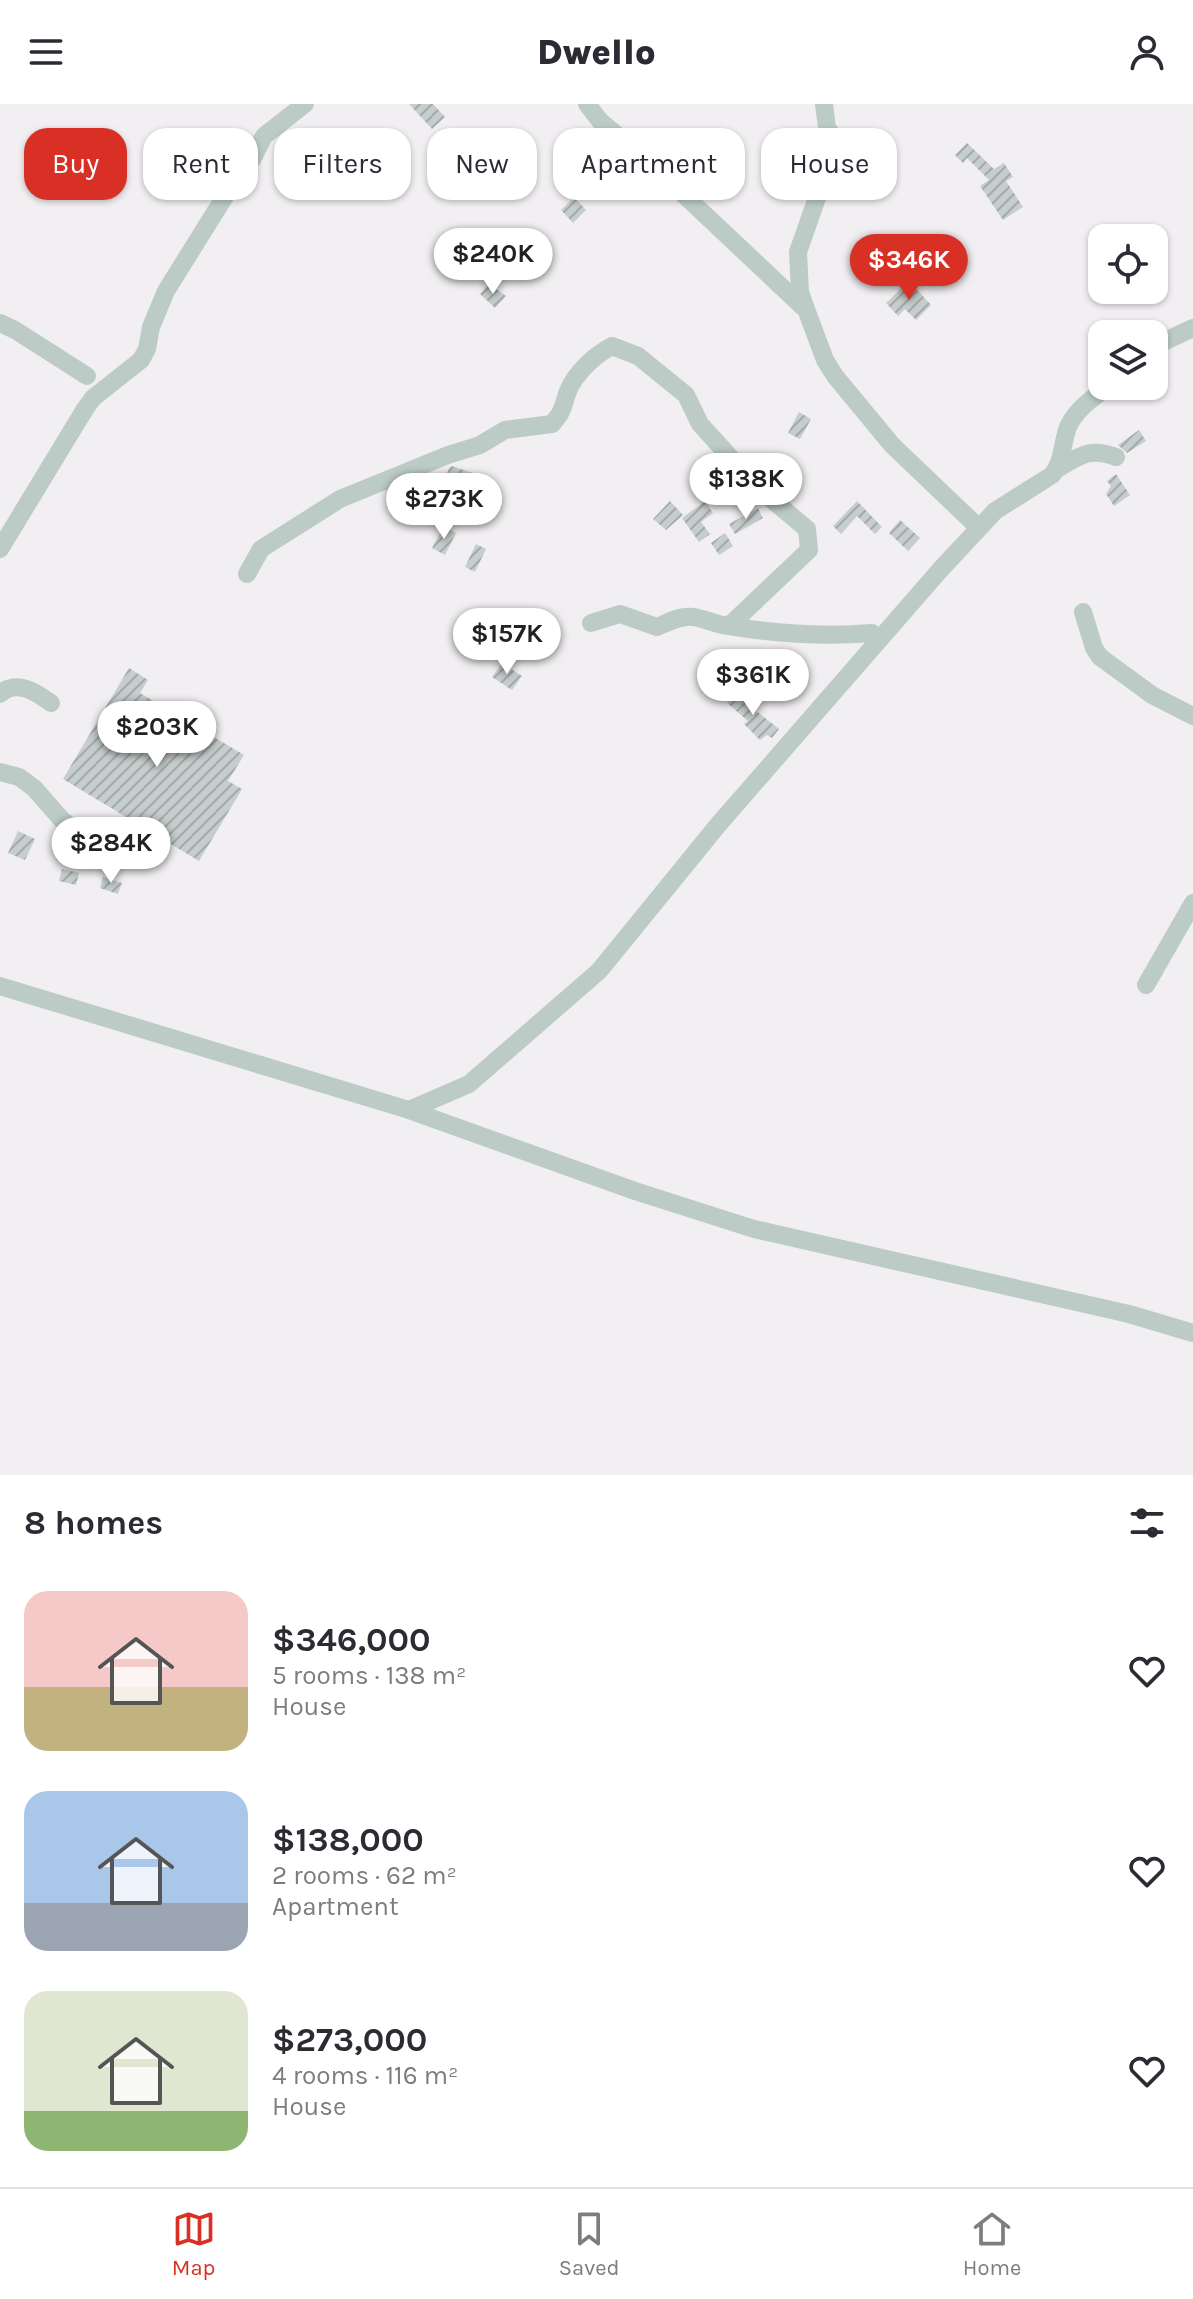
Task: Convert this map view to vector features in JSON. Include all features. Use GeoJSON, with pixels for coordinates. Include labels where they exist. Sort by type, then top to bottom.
{"type":"FeatureCollection","features":[{"type":"Feature","properties":{"kind":"street"},"geometry":{"type":"LineString","coordinates":[[0,549],[93,398],[144,356],[151,327],[166,291],[237,177],[253,158],[262,138],[305,104]]}},
{"type":"Feature","properties":{"kind":"street"},"geometry":{"type":"LineString","coordinates":[[587,104],[600,121],[647,160],[806,309]]}},
{"type":"Feature","properties":{"kind":"street"},"geometry":{"type":"LineString","coordinates":[[824,104],[827,128],[837,142],[825,157],[816,203],[798,252],[800,292],[806,309],[825,360],[835,376],[892,445],[979,528]]}},
{"type":"Feature","properties":{"kind":"street"},"geometry":{"type":"LineString","coordinates":[[0,323],[87,376]]}},
{"type":"Feature","properties":{"kind":"street"},"geometry":{"type":"LineString","coordinates":[[1168,341],[1193,328]]}},
{"type":"Feature","properties":{"kind":"street"},"geometry":{"type":"LineString","coordinates":[[247,574],[261,549],[340,499],[480,445],[505,430],[552,424],[564,410],[576,377],[599,353],[612,346],[638,356],[686,395],[700,424],[708,433],[759,489],[807,529],[809,550],[729,626]]}},
{"type":"Feature","properties":{"kind":"street"},"geometry":{"type":"LineString","coordinates":[[1057,469],[1069,426],[1092,400]]}},
{"type":"Feature","properties":{"kind":"street"},"geometry":{"type":"LineString","coordinates":[[409,1110],[469,1084],[599,971],[718,825],[979,528],[1011,499],[1043,483],[1057,469],[1076,458],[1095,451],[1116,457]]}},
{"type":"Feature","properties":{"kind":"street"},"geometry":{"type":"LineString","coordinates":[[1083,612],[1094,648],[1100,657],[1152,695],[1193,716]]}},
{"type":"Feature","properties":{"kind":"street"},"geometry":{"type":"LineString","coordinates":[[591,623],[620,614],[657,627],[676,619],[693,617],[729,626],[832,636],[872,633]]}},
{"type":"Feature","properties":{"kind":"street"},"geometry":{"type":"LineString","coordinates":[[0,694],[6,689],[18,687],[37,692],[51,703]]}},
{"type":"Feature","properties":{"kind":"street"},"geometry":{"type":"LineString","coordinates":[[0,772],[19,777],[34,788],[62,820],[89,839],[126,845]]}},
{"type":"Feature","properties":{"kind":"street"},"geometry":{"type":"LineString","coordinates":[[1146,985],[1193,903]]}},
{"type":"Feature","properties":{"kind":"street"},"geometry":{"type":"LineString","coordinates":[[0,986],[409,1110],[635,1191],[754,1229],[1129,1314],[1193,1333]]}},
{"type":"Feature","properties":{"kind":"building"},"geometry":{"type":"Polygon","coordinates":[[[409,104],[433,104],[445,117],[431,128],[409,104]]]}},
{"type":"Feature","properties":{"kind":"building"},"geometry":{"type":"Polygon","coordinates":[[[967,143],[994,169],[1004,163],[1013,177],[1006,181],[1023,207],[1003,220],[980,186],[989,180],[967,158],[963,163],[955,155],[967,143]]]}},
{"type":"Feature","properties":{"kind":"building"},"geometry":{"type":"Polygon","coordinates":[[[571,200],[577,200],[586,210],[573,223],[561,210],[571,200]]]}},
{"type":"Feature","properties":{"kind":"building"},"geometry":{"type":"Polygon","coordinates":[[[468,246],[450,271],[438,262],[448,248],[454,252],[468,246]]]}},
{"type":"Feature","properties":{"kind":"building"},"geometry":{"type":"Polygon","coordinates":[[[909,281],[931,305],[916,320],[905,309],[898,316],[886,303],[909,281]]]}},
{"type":"Feature","properties":{"kind":"building"},"geometry":{"type":"Polygon","coordinates":[[[489,284],[506,296],[495,308],[480,294],[489,284]]]}},
{"type":"Feature","properties":{"kind":"building"},"geometry":{"type":"Polygon","coordinates":[[[799,412],[811,419],[800,439],[788,433],[799,412]]]}},
{"type":"Feature","properties":{"kind":"building"},"geometry":{"type":"Polygon","coordinates":[[[1139,430],[1146,441],[1127,453],[1118,445],[1139,430]]]}},
{"type":"Feature","properties":{"kind":"building"},"geometry":{"type":"Polygon","coordinates":[[[452,466],[481,476],[473,499],[442,488],[452,466]]]}},
{"type":"Feature","properties":{"kind":"building"},"geometry":{"type":"Polygon","coordinates":[[[1116,474],[1130,495],[1114,506],[1106,494],[1111,486],[1107,481],[1116,474]]]}},
{"type":"Feature","properties":{"kind":"building"},"geometry":{"type":"Polygon","coordinates":[[[670,501],[683,515],[666,530],[653,519],[670,501]]]}},
{"type":"Feature","properties":{"kind":"building"},"geometry":{"type":"Polygon","coordinates":[[[705,501],[713,513],[701,522],[710,534],[699,542],[682,518],[705,501]]]}},
{"type":"Feature","properties":{"kind":"building"},"geometry":{"type":"Polygon","coordinates":[[[857,501],[882,527],[875,534],[857,516],[841,534],[833,526],[857,501]]]}},
{"type":"Feature","properties":{"kind":"building"},"geometry":{"type":"Polygon","coordinates":[[[758,508],[763,518],[735,534],[729,524],[758,508]]]}},
{"type":"Feature","properties":{"kind":"building"},"geometry":{"type":"Polygon","coordinates":[[[900,520],[920,538],[908,551],[889,533],[900,520]]]}},
{"type":"Feature","properties":{"kind":"building"},"geometry":{"type":"Polygon","coordinates":[[[444,526],[456,533],[445,555],[432,548],[444,526]]]}},
{"type":"Feature","properties":{"kind":"building"},"geometry":{"type":"Polygon","coordinates":[[[725,533],[733,546],[719,555],[711,543],[725,533]]]}},
{"type":"Feature","properties":{"kind":"building"},"geometry":{"type":"Polygon","coordinates":[[[476,544],[486,549],[475,572],[465,567],[476,544]]]}},
{"type":"Feature","properties":{"kind":"building"},"geometry":{"type":"Polygon","coordinates":[[[502,663],[522,676],[512,690],[492,677],[502,663]]]}},
{"type":"Feature","properties":{"kind":"building"},"geometry":{"type":"Polygon","coordinates":[[[129,668],[148,680],[140,693],[244,755],[228,781],[242,789],[199,861],[63,779],[129,668]]]}},
{"type":"Feature","properties":{"kind":"building"},"geometry":{"type":"Polygon","coordinates":[[[737,691],[752,704],[750,706],[779,729],[772,738],[767,735],[760,740],[744,724],[748,721],[727,703],[737,691]]]}},
{"type":"Feature","properties":{"kind":"building"},"geometry":{"type":"Polygon","coordinates":[[[18,831],[35,839],[25,860],[8,853],[18,831]]]}},
{"type":"Feature","properties":{"kind":"building"},"geometry":{"type":"Polygon","coordinates":[[[62,869],[79,873],[76,885],[59,881],[62,869]]]}},
{"type":"Feature","properties":{"kind":"building"},"geometry":{"type":"Polygon","coordinates":[[[103,877],[122,883],[118,894],[100,888],[103,877]]]}}]}
